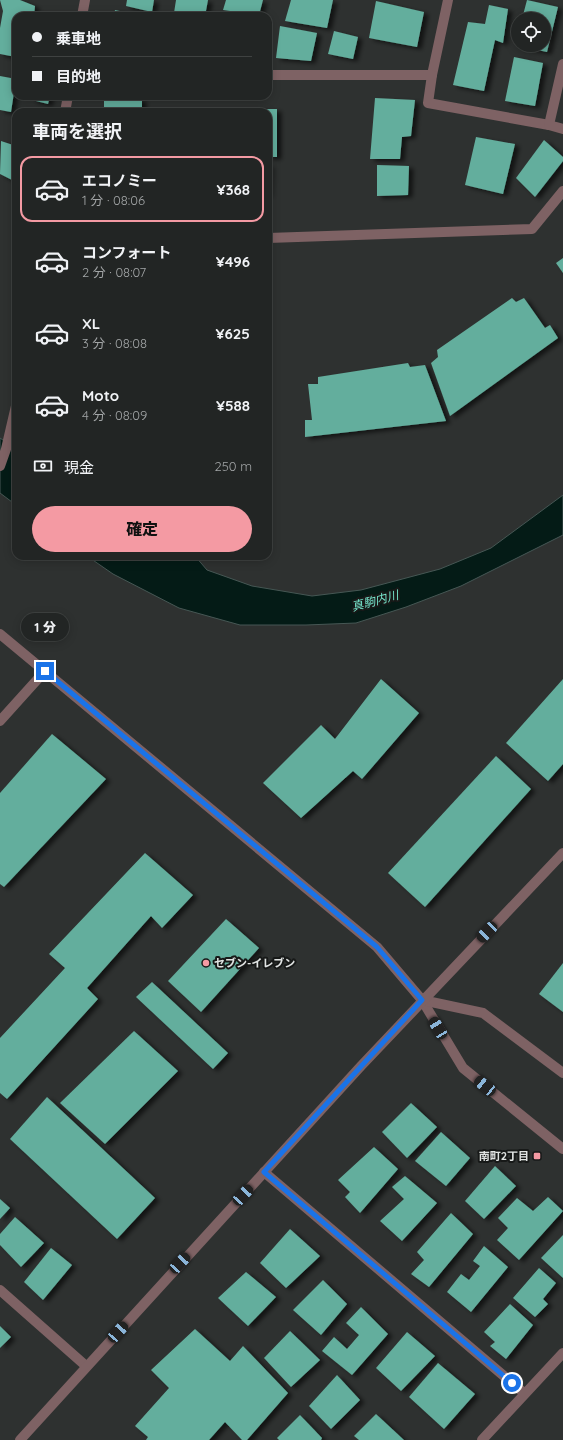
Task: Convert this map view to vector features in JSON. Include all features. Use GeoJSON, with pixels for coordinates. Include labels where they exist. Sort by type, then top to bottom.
{"type":"FeatureCollection","features":[{"type":"Feature","properties":{"kind":"street"},"geometry":{"type":"LineString","coordinates":[[83,12],[85,0]]}},
{"type":"Feature","properties":{"kind":"street"},"geometry":{"type":"LineString","coordinates":[[448,0],[432,75],[428,103],[563,129]]}},
{"type":"Feature","properties":{"kind":"street"},"geometry":{"type":"LineString","coordinates":[[548,125],[563,64]]}},
{"type":"Feature","properties":{"kind":"street"},"geometry":{"type":"LineString","coordinates":[[272,75],[432,75]]}},
{"type":"Feature","properties":{"kind":"street"},"geometry":{"type":"LineString","coordinates":[[272,238],[532,229],[563,191]]}},
{"type":"Feature","properties":{"kind":"street"},"geometry":{"type":"LineString","coordinates":[[0,466],[12,423]]}},
{"type":"Feature","properties":{"kind":"street"},"geometry":{"type":"LineString","coordinates":[[0,634],[377,947],[422,1000],[463,1068],[563,1149]]}},
{"type":"Feature","properties":{"kind":"street"},"geometry":{"type":"LineString","coordinates":[[0,721],[45,671]]}},
{"type":"Feature","properties":{"kind":"street"},"geometry":{"type":"LineString","coordinates":[[20,1440],[422,1000],[563,853]]}},
{"type":"Feature","properties":{"kind":"street"},"geometry":{"type":"LineString","coordinates":[[422,1000],[483,1013],[563,1073]]}},
{"type":"Feature","properties":{"kind":"street"},"geometry":{"type":"LineString","coordinates":[[264,1172],[524,1393]]}},
{"type":"Feature","properties":{"kind":"street"},"geometry":{"type":"LineString","coordinates":[[0,1290],[86,1366]]}},
{"type":"Feature","properties":{"kind":"street"},"geometry":{"type":"LineString","coordinates":[[482,1440],[524,1393],[563,1353]]}},
{"type":"Feature","properties":{"kind":"water"},"geometry":{"type":"Polygon","coordinates":[[[0,438],[12,446],[12,502],[0,493],[0,438]]]}},
{"type":"Feature","properties":{"kind":"water","name":"真駒内川"},"geometry":{"type":"Polygon","coordinates":[[[563,495],[563,535],[461,586],[406,607],[356,623],[240,625],[179,608],[113,574],[93,560],[198,560],[207,570],[252,586],[312,596],[361,590],[440,569],[491,548],[563,495]]]}},
{"type":"Feature","properties":{"kind":"building"},"geometry":{"type":"Polygon","coordinates":[[[0,0],[20,0],[35,6],[34,12],[12,12],[12,56],[0,54],[0,28],[3,11],[0,0]]]}},
{"type":"Feature","properties":{"kind":"building"},"geometry":{"type":"Polygon","coordinates":[[[127,0],[154,0],[152,12],[126,6],[127,0]]]}},
{"type":"Feature","properties":{"kind":"building"},"geometry":{"type":"Polygon","coordinates":[[[176,0],[208,0],[206,12],[174,12],[176,0]]]}},
{"type":"Feature","properties":{"kind":"building"},"geometry":{"type":"Polygon","coordinates":[[[226,0],[263,0],[260,12],[237,12],[223,10],[226,0]]]}},
{"type":"Feature","properties":{"kind":"building"},"geometry":{"type":"Polygon","coordinates":[[[291,0],[333,0],[327,28],[285,21],[291,0]]]}},
{"type":"Feature","properties":{"kind":"building"},"geometry":{"type":"Polygon","coordinates":[[[527,0],[558,7],[551,36],[551,12],[524,12],[527,0]]]}},
{"type":"Feature","properties":{"kind":"building"},"geometry":{"type":"Polygon","coordinates":[[[376,1],[424,12],[417,47],[369,38],[376,1]]]}},
{"type":"Feature","properties":{"kind":"building"},"geometry":{"type":"Polygon","coordinates":[[[489,5],[508,9],[503,43],[495,40],[484,91],[453,85],[468,22],[485,24],[489,5]]]}},
{"type":"Feature","properties":{"kind":"building"},"geometry":{"type":"Polygon","coordinates":[[[280,26],[317,33],[311,61],[276,58],[280,26]]]}},
{"type":"Feature","properties":{"kind":"building"},"geometry":{"type":"Polygon","coordinates":[[[334,31],[358,37],[353,59],[328,54],[334,31]]]}},
{"type":"Feature","properties":{"kind":"building"},"geometry":{"type":"Polygon","coordinates":[[[514,57],[543,63],[535,106],[505,101],[514,57]]]}},
{"type":"Feature","properties":{"kind":"building"},"geometry":{"type":"Polygon","coordinates":[[[0,76],[12,78],[13,100],[11,112],[0,110],[0,76]]]}},
{"type":"Feature","properties":{"kind":"building"},"geometry":{"type":"Polygon","coordinates":[[[375,98],[415,100],[411,136],[402,137],[400,159],[370,159],[375,98]]]}},
{"type":"Feature","properties":{"kind":"building"},"geometry":{"type":"Polygon","coordinates":[[[32,100],[49,100],[48,104],[32,100]]]}},
{"type":"Feature","properties":{"kind":"building"},"geometry":{"type":"Polygon","coordinates":[[[104,100],[142,100],[142,108],[104,108],[104,100]]]}},
{"type":"Feature","properties":{"kind":"building"},"geometry":{"type":"Polygon","coordinates":[[[272,109],[277,109],[277,157],[272,157],[272,109]]]}},
{"type":"Feature","properties":{"kind":"building"},"geometry":{"type":"Polygon","coordinates":[[[476,137],[515,144],[503,194],[465,185],[476,137]]]}},
{"type":"Feature","properties":{"kind":"building"},"geometry":{"type":"Polygon","coordinates":[[[544,140],[563,157],[563,161],[535,197],[516,178],[544,140]]]}},
{"type":"Feature","properties":{"kind":"building"},"geometry":{"type":"Polygon","coordinates":[[[1,141],[12,145],[12,180],[0,174],[1,141]]]}},
{"type":"Feature","properties":{"kind":"building"},"geometry":{"type":"Polygon","coordinates":[[[377,165],[409,166],[408,195],[377,196],[377,165]]]}},
{"type":"Feature","properties":{"kind":"building"},"geometry":{"type":"Polygon","coordinates":[[[563,258],[563,273],[556,263],[563,258]]]}},
{"type":"Feature","properties":{"kind":"building"},"geometry":{"type":"Polygon","coordinates":[[[512,298],[516,302],[524,298],[545,328],[550,325],[558,338],[450,416],[431,363],[438,357],[437,350],[512,298]]]}},
{"type":"Feature","properties":{"kind":"building"},"geometry":{"type":"Polygon","coordinates":[[[408,363],[410,367],[425,365],[446,421],[305,437],[305,420],[312,420],[308,384],[318,384],[318,377],[408,363]]]}},
{"type":"Feature","properties":{"kind":"building"},"geometry":{"type":"Polygon","coordinates":[[[381,679],[419,713],[362,779],[353,771],[301,818],[263,783],[321,725],[335,739],[381,679]]]}},
{"type":"Feature","properties":{"kind":"building"},"geometry":{"type":"Polygon","coordinates":[[[563,679],[563,764],[548,781],[506,743],[563,679]]]}},
{"type":"Feature","properties":{"kind":"building"},"geometry":{"type":"Polygon","coordinates":[[[52,734],[106,779],[4,887],[0,884],[0,793],[52,734]]]}},
{"type":"Feature","properties":{"kind":"building"},"geometry":{"type":"Polygon","coordinates":[[[496,756],[531,789],[425,907],[388,873],[496,756]]]}},
{"type":"Feature","properties":{"kind":"building"},"geometry":{"type":"Polygon","coordinates":[[[145,853],[193,895],[162,928],[151,916],[87,988],[98,999],[7,1099],[0,1093],[0,1038],[65,968],[49,954],[145,853]]]}},
{"type":"Feature","properties":{"kind":"building"},"geometry":{"type":"Polygon","coordinates":[[[226,919],[259,948],[201,1012],[168,981],[226,919]]]}},
{"type":"Feature","properties":{"kind":"building"},"geometry":{"type":"Polygon","coordinates":[[[563,963],[563,1012],[539,994],[563,963]]]}},
{"type":"Feature","properties":{"kind":"building"},"geometry":{"type":"Polygon","coordinates":[[[152,982],[228,1053],[213,1069],[136,997],[152,982]]]}},
{"type":"Feature","properties":{"kind":"building"},"geometry":{"type":"Polygon","coordinates":[[[134,1031],[178,1071],[105,1144],[60,1103],[134,1031]]]}},
{"type":"Feature","properties":{"kind":"building"},"geometry":{"type":"Polygon","coordinates":[[[47,1097],[155,1198],[117,1239],[10,1139],[47,1097]]]}},
{"type":"Feature","properties":{"kind":"building"},"geometry":{"type":"Polygon","coordinates":[[[411,1103],[437,1127],[407,1158],[382,1132],[411,1103]]]}},
{"type":"Feature","properties":{"kind":"building"},"geometry":{"type":"Polygon","coordinates":[[[441,1132],[470,1158],[446,1186],[415,1161],[441,1132]]]}},
{"type":"Feature","properties":{"kind":"building"},"geometry":{"type":"Polygon","coordinates":[[[374,1147],[398,1169],[360,1213],[345,1197],[350,1192],[338,1180],[374,1147]]]}},
{"type":"Feature","properties":{"kind":"building"},"geometry":{"type":"Polygon","coordinates":[[[495,1166],[516,1186],[484,1219],[465,1201],[495,1166]]]}},
{"type":"Feature","properties":{"kind":"building"},"geometry":{"type":"Polygon","coordinates":[[[405,1176],[437,1203],[402,1241],[380,1221],[404,1199],[392,1187],[405,1176]]]}},
{"type":"Feature","properties":{"kind":"building"},"geometry":{"type":"Polygon","coordinates":[[[548,1197],[563,1211],[519,1260],[497,1240],[508,1228],[498,1218],[517,1198],[533,1211],[548,1197]]]}},
{"type":"Feature","properties":{"kind":"building"},"geometry":{"type":"Polygon","coordinates":[[[0,1199],[10,1208],[0,1219],[0,1199]]]}},
{"type":"Feature","properties":{"kind":"building"},"geometry":{"type":"Polygon","coordinates":[[[451,1213],[473,1234],[429,1287],[411,1274],[424,1260],[417,1252],[451,1213]]]}},
{"type":"Feature","properties":{"kind":"building"},"geometry":{"type":"Polygon","coordinates":[[[15,1217],[44,1243],[21,1267],[0,1245],[0,1234],[15,1217]]]}},
{"type":"Feature","properties":{"kind":"building"},"geometry":{"type":"Polygon","coordinates":[[[290,1229],[320,1256],[286,1288],[260,1263],[290,1229]]]}},
{"type":"Feature","properties":{"kind":"building"},"geometry":{"type":"Polygon","coordinates":[[[563,1235],[563,1278],[541,1258],[563,1235]]]}},
{"type":"Feature","properties":{"kind":"building"},"geometry":{"type":"Polygon","coordinates":[[[484,1246],[508,1267],[471,1312],[447,1292],[461,1274],[469,1280],[480,1266],[473,1261],[484,1246]]]}},
{"type":"Feature","properties":{"kind":"building"},"geometry":{"type":"Polygon","coordinates":[[[51,1248],[72,1265],[43,1300],[24,1282],[51,1248]]]}},
{"type":"Feature","properties":{"kind":"building"},"geometry":{"type":"Polygon","coordinates":[[[539,1268],[556,1283],[543,1299],[548,1304],[535,1317],[513,1298],[539,1268]]]}},
{"type":"Feature","properties":{"kind":"building"},"geometry":{"type":"Polygon","coordinates":[[[246,1272],[276,1297],[248,1326],[218,1298],[246,1272]]]}},
{"type":"Feature","properties":{"kind":"building"},"geometry":{"type":"Polygon","coordinates":[[[323,1280],[347,1304],[321,1335],[293,1310],[323,1280]]]}},
{"type":"Feature","properties":{"kind":"building"},"geometry":{"type":"Polygon","coordinates":[[[510,1304],[533,1325],[506,1359],[490,1346],[495,1342],[484,1332],[510,1304]]]}},
{"type":"Feature","properties":{"kind":"building"},"geometry":{"type":"Polygon","coordinates":[[[361,1307],[388,1334],[352,1375],[322,1351],[334,1337],[347,1349],[359,1335],[346,1323],[361,1307]]]}},
{"type":"Feature","properties":{"kind":"building"},"geometry":{"type":"Polygon","coordinates":[[[0,1326],[11,1337],[0,1348],[0,1326]]]}},
{"type":"Feature","properties":{"kind":"building"},"geometry":{"type":"Polygon","coordinates":[[[195,1329],[230,1361],[243,1346],[288,1393],[247,1440],[242,1440],[225,1422],[209,1440],[146,1440],[148,1437],[135,1426],[169,1388],[151,1370],[195,1329]]]}},
{"type":"Feature","properties":{"kind":"building"},"geometry":{"type":"Polygon","coordinates":[[[290,1331],[320,1360],[291,1387],[264,1358],[290,1331]]]}},
{"type":"Feature","properties":{"kind":"building"},"geometry":{"type":"Polygon","coordinates":[[[407,1332],[435,1356],[401,1391],[376,1368],[407,1332]]]}},
{"type":"Feature","properties":{"kind":"building"},"geometry":{"type":"Polygon","coordinates":[[[438,1363],[475,1394],[444,1429],[409,1397],[438,1363]]]}},
{"type":"Feature","properties":{"kind":"building"},"geometry":{"type":"Polygon","coordinates":[[[337,1375],[360,1400],[331,1429],[309,1406],[337,1375]]]}},
{"type":"Feature","properties":{"kind":"building"},"geometry":{"type":"Polygon","coordinates":[[[376,1414],[404,1440],[359,1440],[354,1436],[376,1414]]]}},
{"type":"Feature","properties":{"kind":"building"},"geometry":{"type":"Polygon","coordinates":[[[300,1415],[322,1438],[321,1440],[279,1440],[277,1438],[300,1415]]]}},
{"type":"Feature","properties":{"kind":"place","name":"セブン-イレブン"},"geometry":{"type":"Point","coordinates":[206,963]}},
{"type":"Feature","properties":{"kind":"place","name":"南町2丁目"},"geometry":{"type":"Point","coordinates":[537,1156]}},
{"type":"Feature","properties":{"kind":"route"},"geometry":{"type":"LineString","coordinates":[[45,671],[377,947],[422,1000],[264,1172],[512,1383]]}}]}
